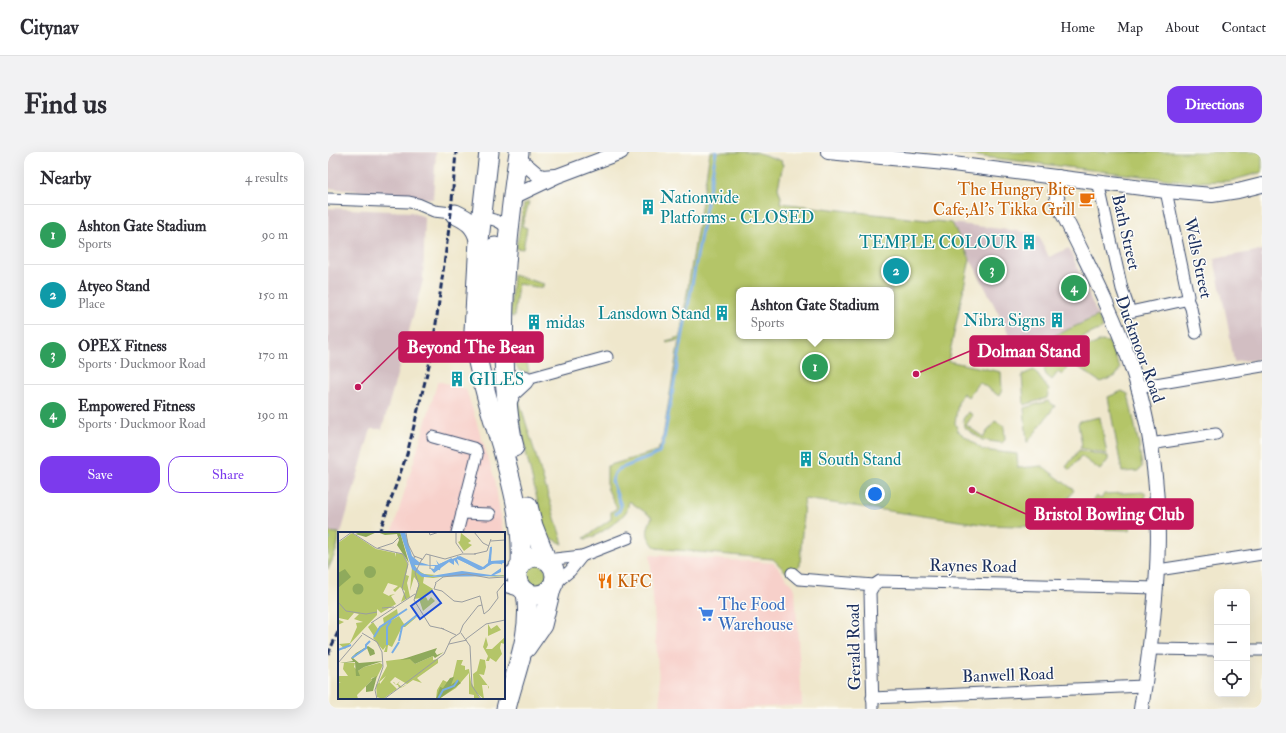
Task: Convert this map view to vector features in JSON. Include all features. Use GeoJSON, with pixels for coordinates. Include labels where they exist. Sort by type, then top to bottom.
{"type":"FeatureCollection","features":[{"type":"Feature","properties":{"kind":"highway"},"geometry":{"type":"LineString","coordinates":[[489,152],[504,299],[504,355],[501,400],[521,528],[522,545],[515,568],[518,582],[526,593],[529,608],[527,630],[522,653],[512,682],[506,709]]}},
{"type":"Feature","properties":{"kind":"highway"},"geometry":{"type":"LineString","coordinates":[[484,383],[487,316],[496,224],[503,183],[515,154]]}},
{"type":"Feature","properties":{"kind":"highway"},"geometry":{"type":"LineString","coordinates":[[479,239],[496,224],[513,196],[515,154]]}},
{"type":"Feature","properties":{"kind":"highway"},"geometry":{"type":"LineString","coordinates":[[455,214],[472,223],[477,231],[479,239],[474,331],[475,349],[484,383],[501,400],[533,526],[546,560]]}},
{"type":"Feature","properties":{"kind":"highway"},"geometry":{"type":"LineString","coordinates":[[501,400],[524,380]]}},
{"type":"Feature","properties":{"kind":"highway"},"geometry":{"type":"LineString","coordinates":[[515,568],[526,559],[539,557],[546,560],[553,567],[555,573],[555,579],[542,625],[522,653]]}},
{"type":"Feature","properties":{"kind":"highway"},"geometry":{"type":"LineString","coordinates":[[526,593],[533,596],[539,595],[546,593],[552,587]]}},
{"type":"Feature","properties":{"kind":"street"},"geometry":{"type":"LineString","coordinates":[[513,196],[557,176],[621,152]]}},
{"type":"Feature","properties":{"kind":"street"},"geometry":{"type":"LineString","coordinates":[[828,152],[944,163],[1166,191],[1212,195],[1262,185]]}},
{"type":"Feature","properties":{"kind":"street"},"geometry":{"type":"LineString","coordinates":[[515,154],[534,173],[542,177],[557,176]]}},
{"type":"Feature","properties":{"kind":"street","name":"Duckmoor Road"},"geometry":{"type":"LineString","coordinates":[[1058,177],[1056,190],[1058,204],[1107,306],[1126,351],[1138,387],[1146,419],[1150,444],[1158,500],[1158,570],[1150,649],[1140,709]]}},
{"type":"Feature","properties":{"kind":"street","name":"Bath Street"},"geometry":{"type":"LineString","coordinates":[[1098,182],[1118,275],[1130,312],[1187,299]]}},
{"type":"Feature","properties":{"kind":"street","name":"Wells Street"},"geometry":{"type":"LineString","coordinates":[[1166,191],[1188,296],[1187,299],[1191,308],[1196,332]]}},
{"type":"Feature","properties":{"kind":"street"},"geometry":{"type":"LineString","coordinates":[[328,199],[409,202],[434,211],[455,214],[496,224]]}},
{"type":"Feature","properties":{"kind":"street"},"geometry":{"type":"LineString","coordinates":[[524,380],[607,357]]}},
{"type":"Feature","properties":{"kind":"street"},"geometry":{"type":"LineString","coordinates":[[1138,387],[1262,366]]}},
{"type":"Feature","properties":{"kind":"street"},"geometry":{"type":"LineString","coordinates":[[1150,444],[1216,434]]}},
{"type":"Feature","properties":{"kind":"street"},"geometry":{"type":"LineString","coordinates":[[433,437],[473,448],[477,452],[477,460],[457,532]]}},
{"type":"Feature","properties":{"kind":"street"},"geometry":{"type":"LineString","coordinates":[[462,513],[490,514]]}},
{"type":"Feature","properties":{"kind":"street"},"geometry":{"type":"LineString","coordinates":[[546,560],[582,556],[628,538]]}},
{"type":"Feature","properties":{"kind":"street"},"geometry":{"type":"LineString","coordinates":[[1158,570],[1262,554]]}},
{"type":"Feature","properties":{"kind":"street"},"geometry":{"type":"LineString","coordinates":[[552,587],[570,571],[582,556]]}},
{"type":"Feature","properties":{"kind":"street","name":"Raynes Road"},"geometry":{"type":"LineString","coordinates":[[792,572],[799,579],[874,585],[880,581],[1156,588]]}},
{"type":"Feature","properties":{"kind":"street","name":"Gerald Road"},"geometry":{"type":"LineString","coordinates":[[873,709],[870,592],[874,585]]}},
{"type":"Feature","properties":{"kind":"street"},"geometry":{"type":"LineString","coordinates":[[505,586],[526,593]]}},
{"type":"Feature","properties":{"kind":"street"},"geometry":{"type":"LineString","coordinates":[[1150,649],[1214,650]]}},
{"type":"Feature","properties":{"kind":"street"},"geometry":{"type":"LineString","coordinates":[[1250,650],[1262,650]]}},
{"type":"Feature","properties":{"kind":"street","name":"Banwell Road"},"geometry":{"type":"LineString","coordinates":[[872,698],[1144,686]]}},
{"type":"Feature","properties":{"kind":"shaded area"},"geometry":{"type":"Polygon","coordinates":[[[328,152],[436,152],[433,199],[328,188],[328,152]]]}},
{"type":"Feature","properties":{"kind":"shaded area"},"geometry":{"type":"Polygon","coordinates":[[[328,208],[411,212],[425,217],[423,280],[382,429],[371,429],[341,532],[328,532],[328,208]]]}},
{"type":"Feature","properties":{"kind":"shaded area"},"geometry":{"type":"Polygon","coordinates":[[[952,223],[1033,233],[1033,236],[1039,236],[1049,257],[1069,248],[1098,316],[1018,352],[952,223]]]}},
{"type":"Feature","properties":{"kind":"shaded area"},"geometry":{"type":"Polygon","coordinates":[[[1262,250],[1262,359],[1234,362],[1214,259],[1262,250]]]}},
{"type":"Feature","properties":{"kind":"shaded area"},"geometry":{"type":"Polygon","coordinates":[[[438,381],[466,389],[495,480],[503,532],[392,532],[438,381]]]}},
{"type":"Feature","properties":{"kind":"shaded area"},"geometry":{"type":"Polygon","coordinates":[[[650,555],[774,563],[795,589],[802,705],[732,709],[661,709],[650,555]]]}},
{"type":"Feature","properties":{"kind":"green space"},"geometry":{"type":"Polygon","coordinates":[[[710,152],[756,152],[782,161],[781,163],[783,164],[778,188],[781,197],[780,203],[952,223],[970,259],[948,361],[1001,372],[1002,390],[999,396],[979,382],[968,397],[963,393],[958,403],[955,423],[958,431],[983,450],[1017,454],[1018,468],[1042,466],[1074,490],[1068,499],[1084,511],[1096,496],[1101,499],[1104,494],[1145,492],[1146,523],[1131,523],[1130,530],[988,525],[804,499],[800,566],[788,574],[773,559],[656,548],[648,537],[648,530],[652,517],[629,501],[627,510],[620,518],[595,536],[585,539],[584,538],[611,519],[611,512],[617,508],[607,488],[607,466],[657,451],[662,442],[679,340],[667,343],[666,341],[680,337],[710,152]]]}},
{"type":"Feature","properties":{"kind":"green space"},"geometry":{"type":"Polygon","coordinates":[[[943,152],[1262,152],[1262,172],[1230,181],[1191,182],[943,152]]]}},
{"type":"Feature","properties":{"kind":"green space"},"geometry":{"type":"Polygon","coordinates":[[[529,202],[522,226],[527,228],[523,249],[516,248],[524,204],[529,202]]]}},
{"type":"Feature","properties":{"kind":"green space"},"geometry":{"type":"Polygon","coordinates":[[[513,275],[544,284],[542,288],[518,284],[514,317],[510,316],[513,275]]]}},
{"type":"Feature","properties":{"kind":"green space"},"geometry":{"type":"Polygon","coordinates":[[[1098,316],[1103,328],[1023,364],[1015,363],[1009,353],[1016,349],[1018,352],[1098,316]]]}},
{"type":"Feature","properties":{"kind":"green space"},"geometry":{"type":"Polygon","coordinates":[[[1101,341],[1109,342],[1120,368],[1116,376],[1100,382],[1071,362],[1062,375],[1058,372],[1052,380],[1046,375],[1044,369],[1047,365],[1101,341]]]}},
{"type":"Feature","properties":{"kind":"green space"},"geometry":{"type":"Polygon","coordinates":[[[527,361],[529,373],[520,370],[516,367],[514,362],[527,361]]]}},
{"type":"Feature","properties":{"kind":"green space"},"geometry":{"type":"Polygon","coordinates":[[[1034,370],[1049,390],[1047,398],[1024,405],[1022,375],[1034,370]]]}},
{"type":"Feature","properties":{"kind":"green space"},"geometry":{"type":"Polygon","coordinates":[[[1122,391],[1128,394],[1139,445],[1142,467],[1138,471],[1122,472],[1108,397],[1122,391]]]}},
{"type":"Feature","properties":{"kind":"green space"},"geometry":{"type":"Polygon","coordinates":[[[517,394],[563,544],[549,537],[545,532],[516,403],[517,394]]]}},
{"type":"Feature","properties":{"kind":"green space"},"geometry":{"type":"Polygon","coordinates":[[[1048,401],[1055,406],[1027,442],[1024,408],[1048,401]]]}},
{"type":"Feature","properties":{"kind":"green space"},"geometry":{"type":"Polygon","coordinates":[[[968,412],[973,415],[966,425],[983,437],[995,421],[1004,426],[1005,440],[1002,443],[982,440],[964,427],[963,419],[968,412]]]}},
{"type":"Feature","properties":{"kind":"green space"},"geometry":{"type":"Polygon","coordinates":[[[1100,417],[1107,454],[1080,448],[1082,445],[1078,424],[1080,421],[1100,417]]]}},
{"type":"Feature","properties":{"kind":"green space"},"geometry":{"type":"Polygon","coordinates":[[[1079,450],[1108,456],[1108,460],[1100,470],[1081,456],[1070,470],[1066,467],[1079,450]]]}},
{"type":"Feature","properties":{"kind":"green space"},"geometry":{"type":"Polygon","coordinates":[[[328,532],[338,533],[336,551],[328,569],[328,532]]]}},
{"type":"Feature","properties":{"kind":"green space"},"geometry":{"type":"Polygon","coordinates":[[[536,564],[544,567],[547,575],[544,583],[536,586],[528,583],[525,575],[528,567],[536,564]]]}},
{"type":"Feature","properties":{"kind":"waterway"},"geometry":{"type":"LineString","coordinates":[[616,513],[619,511],[621,506],[612,481],[615,473],[619,469],[655,455],[659,452],[663,444],[716,152]]}},
{"type":"Feature","properties":{"kind":"railway"},"geometry":{"type":"LineString","coordinates":[[379,532],[407,454],[432,353],[451,213],[456,152]]}},
{"type":"Feature","properties":{"kind":"railway"},"geometry":{"type":"LineString","coordinates":[[328,654],[338,632]]}},
{"type":"Feature","properties":{"kind":"place","name":"The Hungry Bite Cafe;Al's Tikka Grill"},"geometry":{"type":"Point","coordinates":[1087,199]}},
{"type":"Feature","properties":{"kind":"place","name":"Nationwide Platforms - CLOSED"},"geometry":{"type":"Point","coordinates":[648,207]}},
{"type":"Feature","properties":{"kind":"place","name":"TEMPLE COLOUR"},"geometry":{"type":"Point","coordinates":[1029,242]}},
{"type":"Feature","properties":{"kind":"place","name":"OPEX Fitness"},"geometry":{"type":"Point","coordinates":[992,270]}},
{"type":"Feature","properties":{"kind":"place","name":"Atyeo Stand"},"geometry":{"type":"Point","coordinates":[896,271]}},
{"type":"Feature","properties":{"kind":"place","name":"Empowered Fitness"},"geometry":{"type":"Point","coordinates":[1074,288]}},
{"type":"Feature","properties":{"kind":"place","name":"Lansdown Stand"},"geometry":{"type":"Point","coordinates":[722,313]}},
{"type":"Feature","properties":{"kind":"place","name":"Nibra Signs"},"geometry":{"type":"Point","coordinates":[1057,320]}},
{"type":"Feature","properties":{"kind":"place","name":"midas"},"geometry":{"type":"Point","coordinates":[534,322]}},
{"type":"Feature","properties":{"kind":"place","name":"Ashton Gate Stadium"},"geometry":{"type":"Point","coordinates":[815,367]}},
{"type":"Feature","properties":{"kind":"place","name":"Dolman Stand"},"geometry":{"type":"Point","coordinates":[916,374]}},
{"type":"Feature","properties":{"kind":"place","name":"GILES"},"geometry":{"type":"Point","coordinates":[457,379]}},
{"type":"Feature","properties":{"kind":"place","name":"Beyond The Bean"},"geometry":{"type":"Point","coordinates":[358,387]}},
{"type":"Feature","properties":{"kind":"place","name":"South Stand"},"geometry":{"type":"Point","coordinates":[806,459]}},
{"type":"Feature","properties":{"kind":"place","name":"Bristol Bowling Club"},"geometry":{"type":"Point","coordinates":[972,490]}},
{"type":"Feature","properties":{"kind":"place","name":"KFC"},"geometry":{"type":"Point","coordinates":[605,581]}},
{"type":"Feature","properties":{"kind":"place","name":"The Food Warehouse"},"geometry":{"type":"Point","coordinates":[706,614]}}]}
